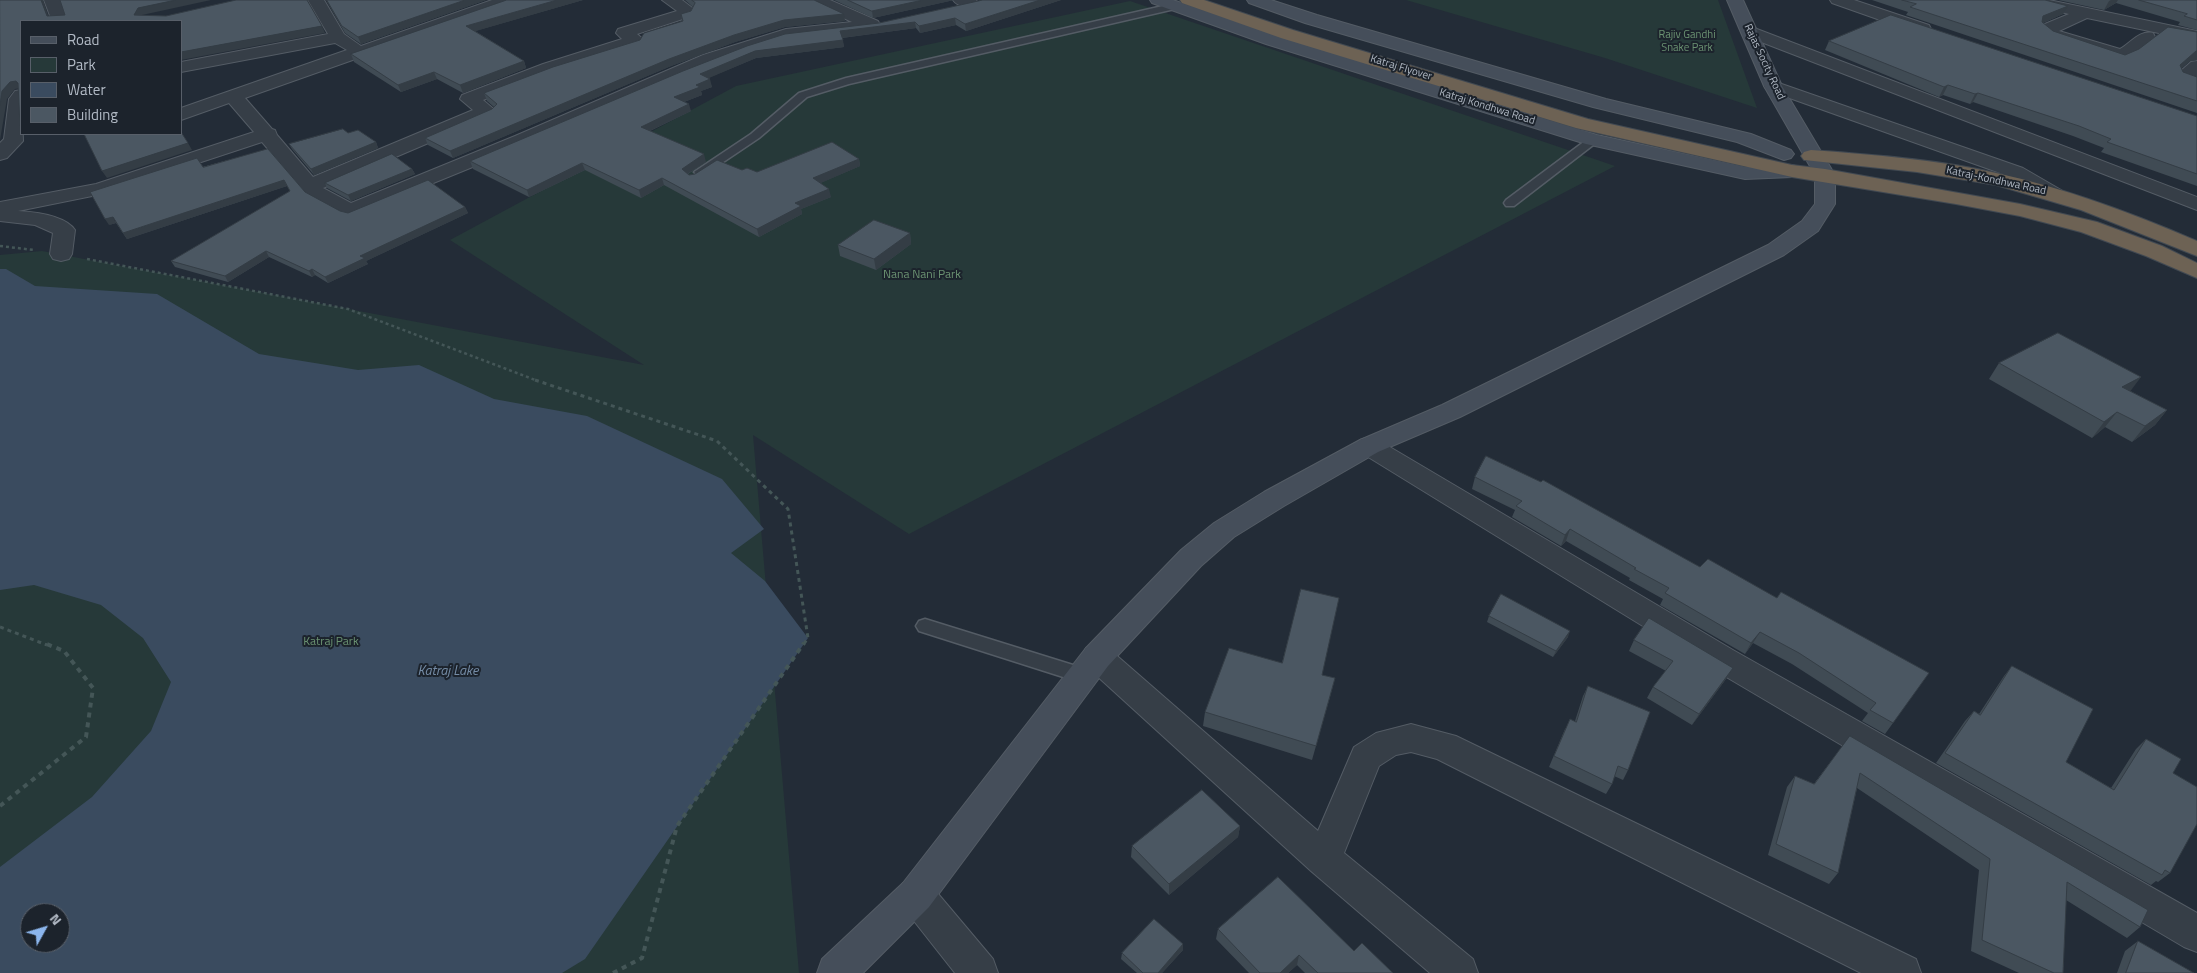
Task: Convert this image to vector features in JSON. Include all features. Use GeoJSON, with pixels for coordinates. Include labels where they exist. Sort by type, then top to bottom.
{"type":"FeatureCollection","features":[{"type":"Feature","properties":{"kind":"highway","name":"Katraj Flyover"},"geometry":{"type":"LineString","coordinates":[[1223,0],[1300,26],[1592,113],[1740,154]]}},
{"type":"Feature","properties":{"kind":"highway","name":"Katraj Flyover"},"geometry":{"type":"LineString","coordinates":[[1182,3],[1583,124],[1788,162]]}},
{"type":"Feature","properties":{"kind":"highway","name":"Katraj Kondhwa Road"},"geometry":{"type":"LineString","coordinates":[[1788,162],[1820,165]]}},
{"type":"Feature","properties":{"kind":"highway","name":"Katraj-Kondhwa Road"},"geometry":{"type":"LineString","coordinates":[[1820,165],[1940,169],[2020,184],[2091,206],[2197,249]]}},
{"type":"Feature","properties":{"kind":"highway","name":"Katraj-Kondhwa Road"},"geometry":{"type":"LineString","coordinates":[[1820,165],[2090,226],[2154,251],[2197,271]]}},
{"type":"Feature","properties":{"kind":"street"},"geometry":{"type":"LineString","coordinates":[[52,0],[60,20]]}},
{"type":"Feature","properties":{"kind":"street"},"geometry":{"type":"LineString","coordinates":[[316,0],[338,37],[360,51]]}},
{"type":"Feature","properties":{"kind":"street"},"geometry":{"type":"LineString","coordinates":[[310,186],[488,111],[468,99],[550,68],[635,41],[624,33],[686,13],[687,10],[670,0]]}},
{"type":"Feature","properties":{"kind":"street"},"geometry":{"type":"LineString","coordinates":[[233,96],[268,134],[316,192],[350,211],[519,141],[668,75],[776,36],[879,23],[817,0]]}},
{"type":"Feature","properties":{"kind":"street","name":"Katraj Kondhwa Road"},"geometry":{"type":"LineString","coordinates":[[1158,0],[1182,3],[1272,40],[1593,140],[1746,173],[1788,162]]}},
{"type":"Feature","properties":{"kind":"street","name":"Katraj Kondhwa Road"},"geometry":{"type":"LineString","coordinates":[[1255,0],[1311,19],[1600,103],[1744,138],[1788,162]]}},
{"type":"Feature","properties":{"kind":"street","name":"Rajas Socity Road"},"geometry":{"type":"LineString","coordinates":[[1736,0],[1773,86],[1820,165]]}},
{"type":"Feature","properties":{"kind":"street"},"geometry":{"type":"LineString","coordinates":[[1838,0],[1942,35]]}},
{"type":"Feature","properties":{"kind":"street"},"geometry":{"type":"LineString","coordinates":[[2031,0],[2076,17],[2192,55],[2184,76],[2197,83]]}},
{"type":"Feature","properties":{"kind":"street"},"geometry":{"type":"LineString","coordinates":[[182,114],[503,1]]}},
{"type":"Feature","properties":{"kind":"street"},"geometry":{"type":"LineString","coordinates":[[945,10],[972,1]]}},
{"type":"Feature","properties":{"kind":"street"},"geometry":{"type":"LineString","coordinates":[[2144,39],[2126,53],[2119,54],[2052,34],[2046,30],[2076,17],[2106,17],[2197,36]]}},
{"type":"Feature","properties":{"kind":"street"},"geometry":{"type":"LineString","coordinates":[[2106,17],[2144,39]]}},
{"type":"Feature","properties":{"kind":"street"},"geometry":{"type":"LineString","coordinates":[[1749,31],[2197,204]]}},
{"type":"Feature","properties":{"kind":"street"},"geometry":{"type":"LineString","coordinates":[[182,67],[338,37]]}},
{"type":"Feature","properties":{"kind":"street"},"geometry":{"type":"LineString","coordinates":[[1773,86],[2016,172],[2054,194]]}},
{"type":"Feature","properties":{"kind":"street"},"geometry":{"type":"LineString","coordinates":[[0,154],[13,141],[18,99],[20,97]]}},
{"type":"Feature","properties":{"kind":"street"},"geometry":{"type":"LineString","coordinates":[[0,208],[100,189],[268,134]]}},
{"type":"Feature","properties":{"kind":"street"},"geometry":{"type":"LineString","coordinates":[[836,973],[916,895],[1089,666],[1191,558],[1224,530],[1274,499],[1369,446],[1451,411],[1776,250],[1810,226],[1824,204],[1820,165]]}},
{"type":"Feature","properties":{"kind":"street"},"geometry":{"type":"LineString","coordinates":[[0,215],[39,219],[64,230],[61,254]]}},
{"type":"Feature","properties":{"kind":"street"},"geometry":{"type":"LineString","coordinates":[[1369,446],[1722,658],[2197,934]]}},
{"type":"Feature","properties":{"kind":"street"},"geometry":{"type":"LineString","coordinates":[[1089,666],[1324,859],[1459,973]]}},
{"type":"Feature","properties":{"kind":"street"},"geometry":{"type":"LineString","coordinates":[[1324,859],[1366,757],[1388,744],[1411,738],[1444,746],[1902,973]]}},
{"type":"Feature","properties":{"kind":"street"},"geometry":{"type":"LineString","coordinates":[[916,895],[979,973]]}},
{"type":"Feature","properties":{"kind":"lane"},"geometry":{"type":"LineString","coordinates":[[692,177],[755,136],[803,95],[846,81],[1182,3]]}},
{"type":"Feature","properties":{"kind":"lane"},"geometry":{"type":"LineString","coordinates":[[1510,203],[1593,140]]}},
{"type":"Feature","properties":{"kind":"lane"},"geometry":{"type":"LineString","coordinates":[[925,626],[1089,666]]}},
{"type":"Feature","properties":{"kind":"path"},"geometry":{"type":"LineString","coordinates":[[0,246],[61,254],[348,309],[556,388],[717,441],[788,509],[808,638],[677,826],[642,958],[613,973]]}},
{"type":"Feature","properties":{"kind":"path"},"geometry":{"type":"LineString","coordinates":[[0,627],[64,651],[93,688],[86,737],[0,806]]}},
{"type":"Feature","properties":{"kind":"green space","name":"Rajiv Gandhi Snake Park"},"geometry":{"type":"Polygon","coordinates":[[[1406,0],[1718,0],[1757,108],[1605,58],[1406,0]]]}},
{"type":"Feature","properties":{"kind":"green space","name":"Katraj Park"},"geometry":{"type":"Polygon","coordinates":[[[1130,1],[1615,166],[909,534],[753,435],[799,973],[0,973],[0,255],[42,251],[644,365],[450,240],[736,86],[1130,1]]]}},
{"type":"Feature","properties":{"kind":"water","name":"Katraj Lake"},"geometry":{"type":"Polygon","coordinates":[[[0,269],[6,269],[35,286],[157,294],[259,354],[358,370],[419,365],[494,399],[587,416],[722,479],[764,529],[731,553],[765,581],[808,638],[585,959],[562,973],[0,973],[0,867],[92,797],[151,731],[171,682],[143,638],[101,605],[34,585],[0,590],[0,269]]]}},
{"type":"Feature","properties":{"kind":"building"},"geometry":{"type":"Polygon","coordinates":[[[0,0],[41,0],[47,16],[65,15],[60,0],[176,0],[138,8],[134,15],[166,16],[236,0],[307,0],[322,26],[182,52],[182,20],[20,20],[20,126],[18,83],[16,81],[10,82],[2,91],[0,105],[0,0]]]}},
{"type":"Feature","properties":{"kind":"building"},"geometry":{"type":"Polygon","coordinates":[[[327,0],[465,0],[358,37],[342,26],[327,0]]]}},
{"type":"Feature","properties":{"kind":"building"},"geometry":{"type":"Polygon","coordinates":[[[507,0],[557,0],[466,26],[524,61],[460,85],[434,72],[398,85],[351,54],[507,0]]]}},
{"type":"Feature","properties":{"kind":"building"},"geometry":{"type":"Polygon","coordinates":[[[692,0],[814,0],[844,14],[784,20],[734,35],[669,59],[450,151],[425,138],[492,109],[497,104],[484,93],[553,67],[640,40],[644,33],[683,21],[681,14],[691,11],[695,3],[692,0]]]}},
{"type":"Feature","properties":{"kind":"building"},"geometry":{"type":"Polygon","coordinates":[[[848,0],[923,0],[872,11],[848,0]]]}},
{"type":"Feature","properties":{"kind":"building"},"geometry":{"type":"Polygon","coordinates":[[[983,0],[1040,0],[965,24],[955,18],[919,26],[915,22],[840,31],[843,40],[755,51],[700,74],[710,79],[696,85],[700,87],[674,97],[689,104],[641,127],[704,154],[682,169],[689,175],[695,174],[717,160],[742,170],[747,168],[757,172],[832,142],[859,159],[813,178],[829,189],[795,203],[801,206],[757,229],[662,178],[639,190],[582,163],[527,190],[470,161],[683,71],[747,46],[785,34],[879,23],[983,0]]]}},
{"type":"Feature","properties":{"kind":"building"},"geometry":{"type":"Polygon","coordinates":[[[1902,0],[2045,0],[2068,6],[2043,16],[2042,22],[2053,31],[2125,55],[2139,49],[2168,27],[2197,32],[2197,51],[2180,65],[2183,72],[2197,77],[2197,101],[1910,7],[1916,4],[1902,0]]]}},
{"type":"Feature","properties":{"kind":"building"},"geometry":{"type":"Polygon","coordinates":[[[2139,0],[2197,0],[2197,20],[2184,16],[2187,14],[2139,0]]]}},
{"type":"Feature","properties":{"kind":"building"},"geometry":{"type":"Polygon","coordinates":[[[1891,15],[2197,116],[2197,174],[2107,142],[2111,139],[2079,126],[1978,93],[1975,94],[1948,85],[1944,87],[1829,41],[1891,15]]]}},
{"type":"Feature","properties":{"kind":"building"},"geometry":{"type":"Polygon","coordinates":[[[343,129],[348,133],[358,130],[376,142],[311,169],[289,144],[343,129]]]}},
{"type":"Feature","properties":{"kind":"building"},"geometry":{"type":"Polygon","coordinates":[[[182,134],[188,143],[102,171],[84,135],[182,134]]]}},
{"type":"Feature","properties":{"kind":"building"},"geometry":{"type":"Polygon","coordinates":[[[268,149],[305,192],[340,211],[348,213],[428,180],[465,207],[360,256],[365,258],[325,277],[312,269],[309,271],[266,251],[225,276],[171,261],[290,191],[284,180],[123,233],[113,217],[105,219],[90,192],[197,158],[203,167],[268,149]]]}},
{"type":"Feature","properties":{"kind":"building"},"geometry":{"type":"Polygon","coordinates":[[[392,154],[412,169],[348,195],[325,183],[392,154]]]}},
{"type":"Feature","properties":{"kind":"building"},"geometry":{"type":"Polygon","coordinates":[[[874,220],[910,233],[874,259],[838,245],[874,220]]]}},
{"type":"Feature","properties":{"kind":"building"},"geometry":{"type":"Polygon","coordinates":[[[2058,333],[2141,377],[2122,387],[2167,410],[2145,426],[2117,412],[2104,422],[1999,363],[2058,333]]]}},
{"type":"Feature","properties":{"kind":"building"},"geometry":{"type":"Polygon","coordinates":[[[1486,456],[1541,482],[1543,480],[1700,567],[1708,559],[1777,598],[1781,592],[1929,673],[1893,723],[1870,710],[1876,703],[1799,653],[1760,632],[1751,643],[1665,593],[1669,588],[1634,569],[1636,568],[1570,529],[1565,535],[1516,506],[1522,501],[1475,477],[1486,456]]]}},
{"type":"Feature","properties":{"kind":"building"},"geometry":{"type":"Polygon","coordinates":[[[1301,589],[1339,598],[1322,675],[1335,678],[1316,746],[1205,712],[1229,648],[1282,663],[1301,589]]]}},
{"type":"Feature","properties":{"kind":"building"},"geometry":{"type":"Polygon","coordinates":[[[1501,594],[1570,631],[1556,651],[1489,616],[1501,594]]]}},
{"type":"Feature","properties":{"kind":"building"},"geometry":{"type":"Polygon","coordinates":[[[1649,618],[1733,668],[1699,714],[1653,687],[1673,661],[1634,640],[1649,618]]]}},
{"type":"Feature","properties":{"kind":"building"},"geometry":{"type":"Polygon","coordinates":[[[2012,666],[2093,709],[2066,762],[2114,790],[2146,739],[2181,759],[2173,773],[2197,787],[2197,824],[2170,873],[2165,870],[2162,875],[1945,753],[1974,711],[1980,715],[2012,666]]]}},
{"type":"Feature","properties":{"kind":"building"},"geometry":{"type":"Polygon","coordinates":[[[1588,686],[1650,712],[1628,770],[1618,766],[1612,784],[1554,756],[1570,719],[1576,722],[1588,686]]]}},
{"type":"Feature","properties":{"kind":"building"},"geometry":{"type":"Polygon","coordinates":[[[1850,736],[2148,910],[2140,927],[2067,882],[2063,973],[2054,973],[1982,940],[1990,859],[1860,773],[1838,873],[1776,844],[1795,776],[1814,784],[1850,736]]]}},
{"type":"Feature","properties":{"kind":"building"},"geometry":{"type":"Polygon","coordinates":[[[1202,790],[1240,826],[1169,884],[1132,846],[1202,790]]]}},
{"type":"Feature","properties":{"kind":"building"},"geometry":{"type":"Polygon","coordinates":[[[1278,877],[1354,951],[1362,943],[1393,973],[1318,973],[1299,955],[1280,973],[1260,973],[1218,929],[1278,877]]]}},
{"type":"Feature","properties":{"kind":"building"},"geometry":{"type":"Polygon","coordinates":[[[1154,919],[1183,944],[1158,973],[1143,973],[1122,953],[1154,919]]]}},
{"type":"Feature","properties":{"kind":"building"},"geometry":{"type":"Polygon","coordinates":[[[2138,941],[2194,973],[2126,973],[2138,941]]]}},
{"type":"Feature","properties":{"kind":"park label","name":"Nana Nani Park"},"geometry":{"type":"Point","coordinates":[922,275]}}]}
